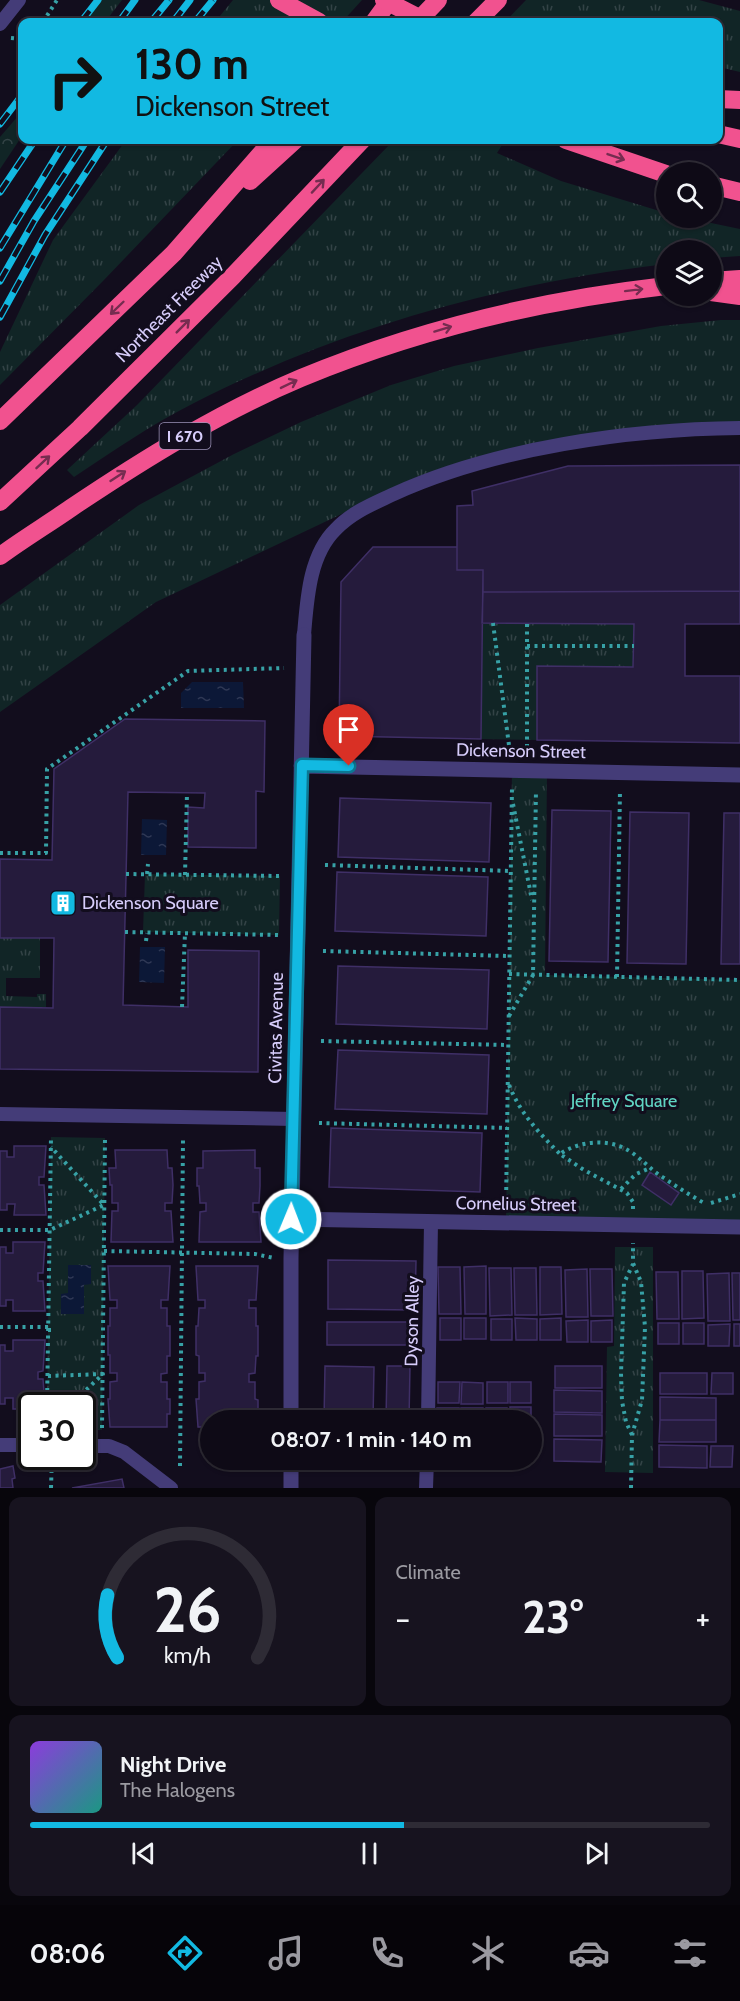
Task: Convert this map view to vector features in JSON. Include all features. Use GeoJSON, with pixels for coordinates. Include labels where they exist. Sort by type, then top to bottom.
{"type":"FeatureCollection","features":[{"type":"Feature","properties":{"kind":"highway"},"geometry":{"type":"LineString","coordinates":[[279,0],[312,18]]}},
{"type":"Feature","properties":{"kind":"highway"},"geometry":{"type":"LineString","coordinates":[[384,0],[419,18]]}},
{"type":"Feature","properties":{"kind":"highway"},"geometry":{"type":"LineString","coordinates":[[377,18],[390,0]]}},
{"type":"Feature","properties":{"kind":"highway"},"geometry":{"type":"LineString","coordinates":[[421,18],[438,0]]}},
{"type":"Feature","properties":{"kind":"highway"},"geometry":{"type":"LineString","coordinates":[[480,18],[498,0]]}},
{"type":"Feature","properties":{"kind":"highway"},"geometry":{"type":"LineString","coordinates":[[723,99],[740,100]]}},
{"type":"Feature","properties":{"kind":"highway"},"geometry":{"type":"LineString","coordinates":[[723,135],[740,139]]}},
{"type":"Feature","properties":{"kind":"highway","name":"Northeast Freeway"},"geometry":{"type":"LineString","coordinates":[[0,421],[174,253],[269,144]]}},
{"type":"Feature","properties":{"kind":"highway"},"geometry":{"type":"LineString","coordinates":[[174,253],[291,144]]}},
{"type":"Feature","properties":{"kind":"highway","name":"Northeast Freeway"},"geometry":{"type":"LineString","coordinates":[[0,502],[80,428],[224,285],[358,144]]}},
{"type":"Feature","properties":{"kind":"highway"},"geometry":{"type":"LineString","coordinates":[[578,144],[656,171]]}},
{"type":"Feature","properties":{"kind":"highway"},"geometry":{"type":"LineString","coordinates":[[722,188],[740,192]]}},
{"type":"Feature","properties":{"kind":"highway"},"geometry":{"type":"LineString","coordinates":[[722,280],[740,279]]}},
{"type":"Feature","properties":{"kind":"highway","name":"I 670"},"geometry":{"type":"LineString","coordinates":[[0,556],[121,474],[172,443],[301,378],[387,347],[464,323],[612,292],[656,287]]}},
{"type":"Feature","properties":{"kind":"highway"},"geometry":{"type":"LineString","coordinates":[[722,294],[740,296]]}},
{"type":"Feature","properties":{"kind":"street","name":"Civitas Avenue"},"geometry":{"type":"LineString","coordinates":[[291,1410],[291,1219],[304,635]]}},
{"type":"Feature","properties":{"kind":"street","name":"Dickenson Street"},"geometry":{"type":"LineString","coordinates":[[302,765],[740,775]]}},
{"type":"Feature","properties":{"kind":"street","name":"Cornelius Street"},"geometry":{"type":"LineString","coordinates":[[291,1219],[740,1227]]}},
{"type":"Feature","properties":{"kind":"street"},"geometry":{"type":"LineString","coordinates":[[291,1470],[291,1488]]}},
{"type":"Feature","properties":{"kind":"lane"},"geometry":{"type":"LineString","coordinates":[[0,24],[19,0]]}},
{"type":"Feature","properties":{"kind":"lane"},"geometry":{"type":"LineString","coordinates":[[304,635],[308,592],[321,551],[335,529],[358,511],[412,486],[482,461],[621,437],[699,428],[740,428]]}},
{"type":"Feature","properties":{"kind":"lane"},"geometry":{"type":"LineString","coordinates":[[0,1114],[294,1119]]}},
{"type":"Feature","properties":{"kind":"lane","name":"Dyson Alley"},"geometry":{"type":"LineString","coordinates":[[428,1410],[431,1222]]}},
{"type":"Feature","properties":{"kind":"lane"},"geometry":{"type":"LineString","coordinates":[[0,1445],[18,1445]]}},
{"type":"Feature","properties":{"kind":"lane"},"geometry":{"type":"LineString","coordinates":[[96,1446],[109,1446],[124,1452],[171,1488]]}},
{"type":"Feature","properties":{"kind":"lane"},"geometry":{"type":"LineString","coordinates":[[426,1488],[427,1470]]}},
{"type":"Feature","properties":{"kind":"path"},"geometry":{"type":"LineString","coordinates":[[46,18],[57,0]]}},
{"type":"Feature","properties":{"kind":"path"},"geometry":{"type":"LineString","coordinates":[[493,623],[512,770],[506,1223]]}},
{"type":"Feature","properties":{"kind":"path"},"geometry":{"type":"LineString","coordinates":[[527,624],[527,747]]}},
{"type":"Feature","properties":{"kind":"path"},"geometry":{"type":"LineString","coordinates":[[527,646],[634,646]]}},
{"type":"Feature","properties":{"kind":"path"},"geometry":{"type":"LineString","coordinates":[[0,853],[46,853],[47,769],[188,671],[284,668]]}},
{"type":"Feature","properties":{"kind":"path"},"geometry":{"type":"LineString","coordinates":[[509,1017],[533,975],[536,788]]}},
{"type":"Feature","properties":{"kind":"path"},"geometry":{"type":"LineString","coordinates":[[617,977],[621,789]]}},
{"type":"Feature","properties":{"kind":"path"},"geometry":{"type":"LineString","coordinates":[[185,874],[187,793]]}},
{"type":"Feature","properties":{"kind":"path"},"geometry":{"type":"LineString","coordinates":[[512,796],[534,910]]}},
{"type":"Feature","properties":{"kind":"path"},"geometry":{"type":"LineString","coordinates":[[147,874],[148,864]]}},
{"type":"Feature","properties":{"kind":"path"},"geometry":{"type":"LineString","coordinates":[[325,865],[511,871]]}},
{"type":"Feature","properties":{"kind":"path"},"geometry":{"type":"LineString","coordinates":[[126,874],[280,876]]}},
{"type":"Feature","properties":{"kind":"path"},"geometry":{"type":"LineString","coordinates":[[125,932],[279,935]]}},
{"type":"Feature","properties":{"kind":"path"},"geometry":{"type":"LineString","coordinates":[[146,940],[147,933]]}},
{"type":"Feature","properties":{"kind":"path"},"geometry":{"type":"LineString","coordinates":[[182,1007],[185,933]]}},
{"type":"Feature","properties":{"kind":"path"},"geometry":{"type":"LineString","coordinates":[[323,951],[509,956]]}},
{"type":"Feature","properties":{"kind":"path"},"geometry":{"type":"LineString","coordinates":[[509,974],[740,980]]}},
{"type":"Feature","properties":{"kind":"path"},"geometry":{"type":"LineString","coordinates":[[321,1041],[508,1045]]}},
{"type":"Feature","properties":{"kind":"path"},"geometry":{"type":"LineString","coordinates":[[508,1082],[523,1113],[537,1132],[560,1154],[584,1170],[621,1189],[633,1202]]}},
{"type":"Feature","properties":{"kind":"path"},"geometry":{"type":"LineString","coordinates":[[319,1123],[507,1128]]}},
{"type":"Feature","properties":{"kind":"path"},"geometry":{"type":"LineString","coordinates":[[47,1392],[51,1137]]}},
{"type":"Feature","properties":{"kind":"path"},"geometry":{"type":"LineString","coordinates":[[102,1430],[105,1138]]}},
{"type":"Feature","properties":{"kind":"path"},"geometry":{"type":"LineString","coordinates":[[180,1466],[183,1139]]}},
{"type":"Feature","properties":{"kind":"path"},"geometry":{"type":"LineString","coordinates":[[560,1154],[570,1147],[583,1143],[611,1144],[631,1152],[662,1178],[704,1203]]}},
{"type":"Feature","properties":{"kind":"path"},"geometry":{"type":"LineString","coordinates":[[51,1146],[104,1205]]}},
{"type":"Feature","properties":{"kind":"path"},"geometry":{"type":"LineString","coordinates":[[621,1189],[636,1174],[650,1168]]}},
{"type":"Feature","properties":{"kind":"path"},"geometry":{"type":"LineString","coordinates":[[711,1203],[740,1194]]}},
{"type":"Feature","properties":{"kind":"path"},"geometry":{"type":"LineString","coordinates":[[0,1230],[50,1230],[104,1205]]}},
{"type":"Feature","properties":{"kind":"path"},"geometry":{"type":"LineString","coordinates":[[631,1488],[632,1435],[642,1400],[645,1327],[641,1282],[633,1263],[633,1247]]}},
{"type":"Feature","properties":{"kind":"path"},"geometry":{"type":"LineString","coordinates":[[104,1251],[255,1254],[274,1258]]}},
{"type":"Feature","properties":{"kind":"path"},"geometry":{"type":"LineString","coordinates":[[632,1435],[626,1422],[622,1401],[621,1363],[624,1283],[633,1263]]}},
{"type":"Feature","properties":{"kind":"path"},"geometry":{"type":"LineString","coordinates":[[0,1326],[55,1330]]}},
{"type":"Feature","properties":{"kind":"path"},"geometry":{"type":"LineString","coordinates":[[47,1376],[103,1374]]}},
{"type":"Feature","properties":{"kind":"path"},"geometry":{"type":"LineString","coordinates":[[84,1392],[103,1374]]}},
{"type":"Feature","properties":{"kind":"path"},"geometry":{"type":"LineString","coordinates":[[51,1488],[52,1470]]}},
{"type":"Feature","properties":{"kind":"green space"},"geometry":{"type":"Polygon","coordinates":[[[99,0],[122,0],[108,18],[88,18],[99,0]]]}},
{"type":"Feature","properties":{"kind":"green space"},"geometry":{"type":"Polygon","coordinates":[[[233,0],[362,0],[346,18],[218,18],[233,0]]]}},
{"type":"Feature","properties":{"kind":"green space"},"geometry":{"type":"Polygon","coordinates":[[[526,0],[699,0],[740,11],[740,72],[723,68],[723,18],[509,18],[526,0]]]}},
{"type":"Feature","properties":{"kind":"green space"},"geometry":{"type":"Polygon","coordinates":[[[18,116],[18,142],[0,169],[0,137],[18,116]]]}},
{"type":"Feature","properties":{"kind":"green space"},"geometry":{"type":"Polygon","coordinates":[[[123,144],[234,144],[0,385],[0,352],[53,240],[123,144]]]}},
{"type":"Feature","properties":{"kind":"green space"},"geometry":{"type":"Polygon","coordinates":[[[390,144],[503,144],[497,153],[561,181],[656,210],[656,228],[722,228],[722,225],[740,229],[740,256],[722,257],[722,240],[656,240],[656,265],[544,283],[424,312],[365,331],[250,376],[178,411],[74,477],[67,470],[137,405],[390,144]]]}},
{"type":"Feature","properties":{"kind":"green space"},"geometry":{"type":"Polygon","coordinates":[[[740,320],[740,427],[713,425],[478,465],[350,510],[156,602],[0,712],[0,605],[139,505],[234,454],[301,422],[391,385],[454,366],[538,348],[661,326],[740,320]]]}},
{"type":"Feature","properties":{"kind":"green space"},"geometry":{"type":"Polygon","coordinates":[[[482,623],[634,624],[633,667],[537,666],[537,740],[481,739],[482,623]]]}},
{"type":"Feature","properties":{"kind":"green space","name":"Jeffrey Square"},"geometry":{"type":"Polygon","coordinates":[[[512,770],[547,771],[545,975],[740,980],[740,1227],[506,1223],[512,770]]]}},
{"type":"Feature","properties":{"kind":"green space"},"geometry":{"type":"Polygon","coordinates":[[[145,874],[280,876],[279,935],[143,932],[145,874]]]}},
{"type":"Feature","properties":{"kind":"green space"},"geometry":{"type":"Polygon","coordinates":[[[0,938],[40,938],[40,978],[6,978],[6,996],[37,997],[37,994],[46,994],[46,1007],[0,1007],[0,938]]]}},
{"type":"Feature","properties":{"kind":"green space"},"geometry":{"type":"Polygon","coordinates":[[[51,1137],[105,1138],[102,1430],[96,1430],[96,1392],[47,1392],[51,1137]],[[90,1265],[68,1294],[61,1294],[61,1314],[84,1285],[90,1265]]]}},
{"type":"Feature","properties":{"kind":"green space"},"geometry":{"type":"Polygon","coordinates":[[[615,1247],[653,1247],[653,1473],[605,1472],[607,1347],[614,1346],[615,1247]]]}},
{"type":"Feature","properties":{"kind":"water"},"geometry":{"type":"Polygon","coordinates":[[[192,682],[243,682],[244,708],[181,708],[181,693],[192,682]]]}},
{"type":"Feature","properties":{"kind":"water"},"geometry":{"type":"Polygon","coordinates":[[[142,819],[167,820],[166,855],[141,855],[142,819]]]}},
{"type":"Feature","properties":{"kind":"water"},"geometry":{"type":"Polygon","coordinates":[[[140,947],[165,947],[164,983],[139,982],[140,947]]]}},
{"type":"Feature","properties":{"kind":"water"},"geometry":{"type":"Polygon","coordinates":[[[68,1265],[91,1265],[91,1284],[84,1285],[84,1314],[61,1314],[61,1294],[68,1293],[68,1265]]]}},
{"type":"Feature","properties":{"kind":"building"},"geometry":{"type":"Polygon","coordinates":[[[740,465],[740,591],[483,592],[483,570],[457,570],[457,506],[473,505],[472,491],[568,466],[740,465]]]}},
{"type":"Feature","properties":{"kind":"building"},"geometry":{"type":"Polygon","coordinates":[[[373,547],[457,547],[457,570],[483,570],[481,739],[339,736],[341,582],[373,547]]]}},
{"type":"Feature","properties":{"kind":"building"},"geometry":{"type":"Polygon","coordinates":[[[740,591],[740,624],[685,624],[685,676],[740,676],[740,743],[537,740],[537,666],[633,667],[634,624],[482,623],[483,592],[740,591]]]}},
{"type":"Feature","properties":{"kind":"building","name":"Dickenson Square"},"geometry":{"type":"Polygon","coordinates":[[[125,719],[265,721],[264,792],[256,791],[256,848],[188,847],[188,807],[204,808],[205,793],[128,792],[123,1005],[188,1007],[188,950],[259,951],[258,1072],[0,1069],[0,1007],[53,1008],[54,938],[0,938],[0,859],[52,860],[54,769],[125,719]]]}},
{"type":"Feature","properties":{"kind":"building"},"geometry":{"type":"Polygon","coordinates":[[[340,798],[491,803],[489,862],[338,857],[340,798]]]}},
{"type":"Feature","properties":{"kind":"building"},"geometry":{"type":"Polygon","coordinates":[[[552,810],[611,811],[608,962],[549,961],[552,810]]]}},
{"type":"Feature","properties":{"kind":"building"},"geometry":{"type":"Polygon","coordinates":[[[630,812],[689,813],[686,964],[627,963],[630,812]]]}},
{"type":"Feature","properties":{"kind":"building"},"geometry":{"type":"Polygon","coordinates":[[[724,813],[740,813],[740,964],[721,964],[724,813]]]}},
{"type":"Feature","properties":{"kind":"building"},"geometry":{"type":"Polygon","coordinates":[[[337,872],[488,877],[486,936],[335,931],[337,872]]]}},
{"type":"Feature","properties":{"kind":"building"},"geometry":{"type":"Polygon","coordinates":[[[338,966],[489,970],[487,1029],[336,1024],[338,966]]]}},
{"type":"Feature","properties":{"kind":"building"},"geometry":{"type":"Polygon","coordinates":[[[338,1050],[489,1055],[487,1114],[335,1109],[338,1050]]]}},
{"type":"Feature","properties":{"kind":"building"},"geometry":{"type":"Polygon","coordinates":[[[331,1128],[482,1133],[480,1192],[329,1187],[331,1128]]]}},
{"type":"Feature","properties":{"kind":"building"},"geometry":{"type":"Polygon","coordinates":[[[14,1146],[46,1146],[44,1177],[39,1177],[39,1185],[44,1185],[46,1215],[14,1215],[15,1204],[7,1204],[7,1210],[0,1210],[0,1151],[7,1151],[7,1157],[14,1157],[14,1146]]]}},
{"type":"Feature","properties":{"kind":"building"},"geometry":{"type":"Polygon","coordinates":[[[115,1150],[167,1150],[168,1168],[172,1168],[173,1185],[172,1203],[165,1203],[165,1211],[171,1211],[173,1242],[111,1242],[112,1211],[118,1211],[118,1203],[112,1203],[109,1168],[116,1168],[115,1150]]]}},
{"type":"Feature","properties":{"kind":"building"},"geometry":{"type":"Polygon","coordinates":[[[255,1150],[255,1168],[260,1168],[260,1186],[259,1203],[253,1203],[253,1212],[259,1212],[261,1242],[199,1242],[200,1212],[206,1211],[206,1203],[200,1203],[199,1186],[197,1186],[197,1168],[203,1168],[203,1151],[255,1150]]]}},
{"type":"Feature","properties":{"kind":"building"},"geometry":{"type":"Polygon","coordinates":[[[650,1172],[679,1193],[671,1205],[642,1185],[650,1172]]]}},
{"type":"Feature","properties":{"kind":"building"},"geometry":{"type":"Polygon","coordinates":[[[13,1242],[45,1242],[43,1273],[38,1273],[38,1281],[43,1281],[45,1311],[13,1311],[13,1300],[6,1300],[6,1306],[0,1306],[0,1247],[6,1247],[6,1253],[13,1253],[13,1242]]]}},
{"type":"Feature","properties":{"kind":"building"},"geometry":{"type":"Polygon","coordinates":[[[328,1260],[416,1261],[415,1310],[328,1309],[328,1260]]]}},
{"type":"Feature","properties":{"kind":"building"},"geometry":{"type":"Polygon","coordinates":[[[108,1266],[170,1266],[168,1300],[161,1300],[161,1308],[167,1308],[167,1326],[170,1326],[170,1356],[167,1356],[167,1373],[161,1374],[161,1382],[167,1382],[167,1399],[170,1399],[167,1427],[110,1427],[108,1399],[110,1399],[110,1382],[117,1381],[117,1373],[110,1373],[108,1326],[110,1326],[110,1308],[117,1308],[117,1300],[110,1300],[108,1266]]]}},
{"type":"Feature","properties":{"kind":"building"},"geometry":{"type":"Polygon","coordinates":[[[196,1266],[258,1266],[256,1300],[249,1300],[249,1308],[256,1308],[258,1356],[256,1356],[255,1373],[249,1374],[249,1382],[255,1382],[255,1399],[258,1400],[258,1410],[200,1410],[200,1427],[198,1427],[196,1399],[199,1399],[199,1382],[205,1381],[205,1373],[199,1373],[199,1356],[196,1355],[196,1326],[198,1326],[199,1308],[205,1308],[205,1300],[198,1300],[196,1266]]]}},
{"type":"Feature","properties":{"kind":"building"},"geometry":{"type":"Polygon","coordinates":[[[486,1266],[486,1314],[465,1314],[464,1267],[486,1266]]]}},
{"type":"Feature","properties":{"kind":"building"},"geometry":{"type":"Polygon","coordinates":[[[438,1267],[460,1267],[461,1314],[439,1314],[438,1267]]]}},
{"type":"Feature","properties":{"kind":"building"},"geometry":{"type":"Polygon","coordinates":[[[540,1267],[561,1267],[562,1314],[540,1315],[540,1267]]]}},
{"type":"Feature","properties":{"kind":"building"},"geometry":{"type":"Polygon","coordinates":[[[489,1268],[511,1268],[512,1315],[490,1316],[489,1268]]]}},
{"type":"Feature","properties":{"kind":"building"},"geometry":{"type":"Polygon","coordinates":[[[514,1268],[536,1268],[537,1315],[515,1315],[514,1268]]]}},
{"type":"Feature","properties":{"kind":"building"},"geometry":{"type":"Polygon","coordinates":[[[587,1269],[588,1317],[566,1317],[565,1270],[587,1269]]]}},
{"type":"Feature","properties":{"kind":"building"},"geometry":{"type":"Polygon","coordinates":[[[590,1269],[612,1269],[613,1316],[591,1316],[590,1269]]]}},
{"type":"Feature","properties":{"kind":"building"},"geometry":{"type":"Polygon","coordinates":[[[682,1271],[703,1271],[704,1318],[682,1319],[682,1271]]]}},
{"type":"Feature","properties":{"kind":"building"},"geometry":{"type":"Polygon","coordinates":[[[656,1272],[678,1272],[679,1319],[657,1319],[656,1272]]]}},
{"type":"Feature","properties":{"kind":"building"},"geometry":{"type":"Polygon","coordinates":[[[729,1273],[730,1321],[708,1321],[707,1274],[729,1273]]]}},
{"type":"Feature","properties":{"kind":"building"},"geometry":{"type":"Polygon","coordinates":[[[732,1273],[740,1273],[740,1320],[733,1320],[732,1273]]]}},
{"type":"Feature","properties":{"kind":"building"},"geometry":{"type":"Polygon","coordinates":[[[440,1318],[461,1318],[461,1340],[440,1340],[440,1318]]]}},
{"type":"Feature","properties":{"kind":"building"},"geometry":{"type":"Polygon","coordinates":[[[464,1318],[486,1318],[486,1339],[464,1339],[464,1318]]]}},
{"type":"Feature","properties":{"kind":"building"},"geometry":{"type":"Polygon","coordinates":[[[515,1318],[537,1319],[537,1340],[516,1340],[515,1318]]]}},
{"type":"Feature","properties":{"kind":"building"},"geometry":{"type":"Polygon","coordinates":[[[561,1318],[561,1340],[540,1340],[540,1319],[561,1318]]]}},
{"type":"Feature","properties":{"kind":"building"},"geometry":{"type":"Polygon","coordinates":[[[491,1319],[512,1319],[512,1340],[491,1340],[491,1319]]]}},
{"type":"Feature","properties":{"kind":"building"},"geometry":{"type":"Polygon","coordinates":[[[588,1320],[588,1342],[567,1342],[566,1321],[588,1320]]]}},
{"type":"Feature","properties":{"kind":"building"},"geometry":{"type":"Polygon","coordinates":[[[612,1320],[612,1342],[591,1342],[591,1321],[612,1320]]]}},
{"type":"Feature","properties":{"kind":"building"},"geometry":{"type":"Polygon","coordinates":[[[327,1322],[416,1322],[416,1345],[327,1345],[327,1322]]]}},
{"type":"Feature","properties":{"kind":"building"},"geometry":{"type":"Polygon","coordinates":[[[658,1323],[679,1323],[679,1344],[658,1344],[658,1323]]]}},
{"type":"Feature","properties":{"kind":"building"},"geometry":{"type":"Polygon","coordinates":[[[683,1323],[704,1323],[704,1344],[683,1344],[683,1323]]]}},
{"type":"Feature","properties":{"kind":"building"},"geometry":{"type":"Polygon","coordinates":[[[730,1324],[729,1346],[708,1346],[708,1325],[730,1324]]]}},
{"type":"Feature","properties":{"kind":"building"},"geometry":{"type":"Polygon","coordinates":[[[734,1324],[740,1324],[740,1346],[734,1346],[734,1324]]]}},
{"type":"Feature","properties":{"kind":"building"},"geometry":{"type":"Polygon","coordinates":[[[13,1340],[45,1340],[43,1371],[38,1372],[38,1379],[43,1379],[44,1392],[18,1392],[18,1409],[13,1409],[13,1398],[5,1398],[5,1404],[0,1404],[0,1345],[5,1345],[5,1351],[13,1351],[13,1340]]]}},
{"type":"Feature","properties":{"kind":"building"},"geometry":{"type":"Polygon","coordinates":[[[325,1366],[374,1367],[373,1410],[324,1410],[325,1366]]]}},
{"type":"Feature","properties":{"kind":"building"},"geometry":{"type":"Polygon","coordinates":[[[387,1366],[410,1366],[409,1410],[386,1410],[387,1366]]]}},
{"type":"Feature","properties":{"kind":"building"},"geometry":{"type":"Polygon","coordinates":[[[555,1366],[602,1366],[602,1388],[555,1388],[555,1366]]]}},
{"type":"Feature","properties":{"kind":"building"},"geometry":{"type":"Polygon","coordinates":[[[660,1373],[707,1373],[707,1394],[660,1394],[660,1373]]]}},
{"type":"Feature","properties":{"kind":"building"},"geometry":{"type":"Polygon","coordinates":[[[712,1373],[733,1373],[733,1394],[711,1394],[712,1373]]]}},
{"type":"Feature","properties":{"kind":"building"},"geometry":{"type":"Polygon","coordinates":[[[438,1382],[460,1382],[459,1403],[438,1403],[438,1382]]]}},
{"type":"Feature","properties":{"kind":"building"},"geometry":{"type":"Polygon","coordinates":[[[462,1382],[483,1383],[483,1404],[461,1404],[462,1382]]]}},
{"type":"Feature","properties":{"kind":"building"},"geometry":{"type":"Polygon","coordinates":[[[487,1382],[508,1382],[508,1403],[487,1403],[487,1382]]]}},
{"type":"Feature","properties":{"kind":"building"},"geometry":{"type":"Polygon","coordinates":[[[510,1382],[531,1382],[531,1403],[510,1403],[510,1382]]]}},
{"type":"Feature","properties":{"kind":"building"},"geometry":{"type":"Polygon","coordinates":[[[554,1390],[602,1391],[602,1413],[554,1412],[554,1390]]]}},
{"type":"Feature","properties":{"kind":"building"},"geometry":{"type":"Polygon","coordinates":[[[660,1397],[716,1398],[716,1420],[660,1420],[660,1397]]]}},
{"type":"Feature","properties":{"kind":"building"},"geometry":{"type":"Polygon","coordinates":[[[510,1407],[531,1407],[531,1410],[510,1410],[510,1407]]]}},
{"type":"Feature","properties":{"kind":"building"},"geometry":{"type":"Polygon","coordinates":[[[437,1408],[459,1408],[459,1410],[437,1410],[437,1408]]]}},
{"type":"Feature","properties":{"kind":"building"},"geometry":{"type":"Polygon","coordinates":[[[461,1408],[483,1408],[483,1410],[461,1410],[461,1408]]]}},
{"type":"Feature","properties":{"kind":"building"},"geometry":{"type":"Polygon","coordinates":[[[486,1408],[507,1408],[507,1410],[486,1410],[486,1408]]]}},
{"type":"Feature","properties":{"kind":"building"},"geometry":{"type":"Polygon","coordinates":[[[554,1414],[602,1415],[602,1436],[554,1436],[554,1414]]]}},
{"type":"Feature","properties":{"kind":"building"},"geometry":{"type":"Polygon","coordinates":[[[660,1420],[716,1420],[716,1442],[659,1442],[660,1420]]]}},
{"type":"Feature","properties":{"kind":"building"},"geometry":{"type":"Polygon","coordinates":[[[554,1439],[602,1440],[601,1462],[554,1461],[554,1439]]]}},
{"type":"Feature","properties":{"kind":"building"},"geometry":{"type":"Polygon","coordinates":[[[659,1445],[707,1446],[707,1468],[659,1467],[659,1445]]]}},
{"type":"Feature","properties":{"kind":"building"},"geometry":{"type":"Polygon","coordinates":[[[711,1446],[733,1446],[732,1467],[710,1467],[711,1446]]]}},
{"type":"Feature","properties":{"kind":"building"},"geometry":{"type":"Polygon","coordinates":[[[13,1466],[15,1478],[12,1479],[13,1488],[0,1488],[0,1469],[13,1466]]]}},
{"type":"Feature","properties":{"kind":"building"},"geometry":{"type":"Polygon","coordinates":[[[122,1479],[124,1488],[72,1488],[122,1479]]]}},
{"type":"Feature","properties":{"kind":"railway"},"geometry":{"type":"LineString","coordinates":[[84,18],[98,0]]}},
{"type":"Feature","properties":{"kind":"railway"},"geometry":{"type":"LineString","coordinates":[[122,18],[135,0]]}},
{"type":"Feature","properties":{"kind":"railway"},"geometry":{"type":"LineString","coordinates":[[154,18],[169,0]]}},
{"type":"Feature","properties":{"kind":"railway"},"geometry":{"type":"LineString","coordinates":[[176,18],[190,0]]}},
{"type":"Feature","properties":{"kind":"railway"},"geometry":{"type":"LineString","coordinates":[[198,18],[213,0]]}},
{"type":"Feature","properties":{"kind":"railway"},"geometry":{"type":"LineString","coordinates":[[0,124],[18,100]]}},
{"type":"Feature","properties":{"kind":"railway"},"geometry":{"type":"LineString","coordinates":[[0,192],[32,144]]}},
{"type":"Feature","properties":{"kind":"railway"},"geometry":{"type":"LineString","coordinates":[[0,248],[64,144]]}},
{"type":"Feature","properties":{"kind":"railway"},"geometry":{"type":"LineString","coordinates":[[0,281],[34,221],[84,144]]}},
{"type":"Feature","properties":{"kind":"railway"},"geometry":{"type":"LineString","coordinates":[[0,317],[45,235],[104,144]]}},
{"type":"Feature","properties":{"kind":"place","name":"Dickenson Square"},"geometry":{"type":"Point","coordinates":[63,903]}},
{"type":"Feature","properties":{"kind":"route"},"geometry":{"type":"LineString","coordinates":[[291,1219],[302,765],[349,766]]}}]}
